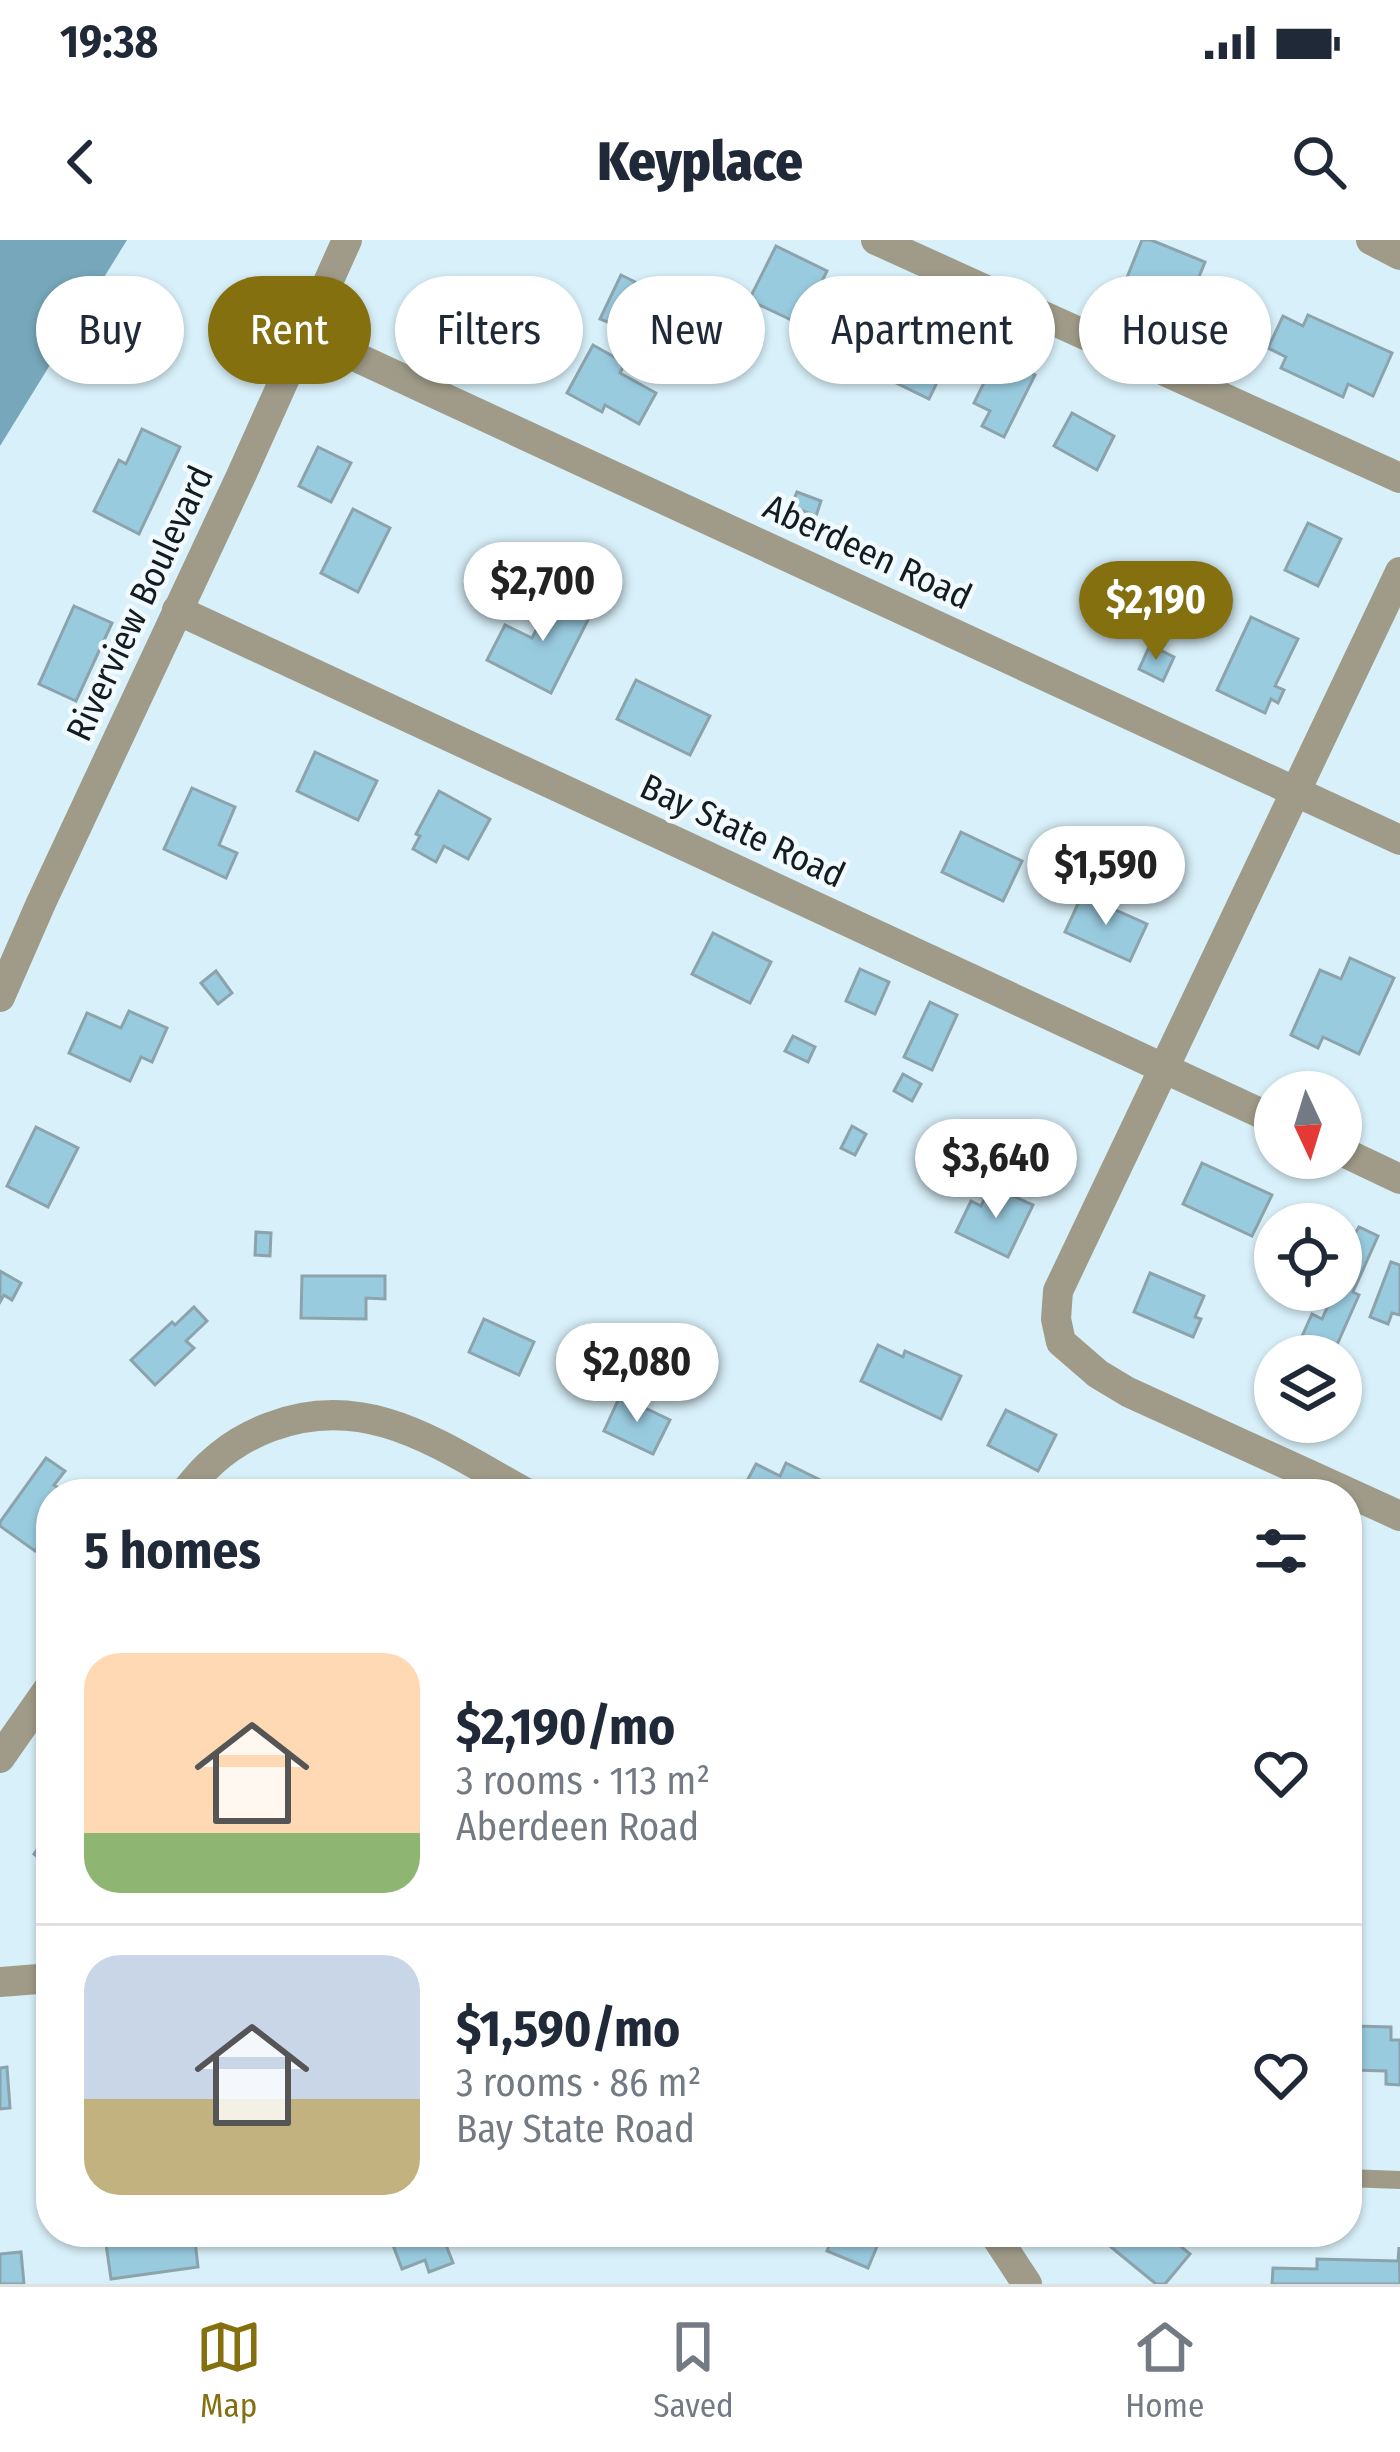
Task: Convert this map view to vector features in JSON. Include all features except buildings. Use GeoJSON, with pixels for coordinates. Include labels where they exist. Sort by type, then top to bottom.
{"type":"FeatureCollection","features":[{"type":"Feature","properties":{"kind":"street","name":"Riverview Boulevard"},"geometry":{"type":"LineString","coordinates":[[330,276],[346,240]]}},
{"type":"Feature","properties":{"kind":"street"},"geometry":{"type":"LineString","coordinates":[[876,240],[1400,478]]}},
{"type":"Feature","properties":{"kind":"street"},"geometry":{"type":"LineString","coordinates":[[1371,240],[1400,255]]}},
{"type":"Feature","properties":{"kind":"street","name":"Aberdeen Road"},"geometry":{"type":"LineString","coordinates":[[371,364],[1400,840]]}},
{"type":"Feature","properties":{"kind":"street","name":"Riverview Boulevard"},"geometry":{"type":"LineString","coordinates":[[0,998],[281,384]]}},
{"type":"Feature","properties":{"kind":"street"},"geometry":{"type":"LineString","coordinates":[[1319,1479],[1098,1374],[1061,1342],[1056,1319],[1058,1291],[1400,572]]}},
{"type":"Feature","properties":{"kind":"street","name":"Bay State Road"},"geometry":{"type":"LineString","coordinates":[[178,610],[1254,1110]]}},
{"type":"Feature","properties":{"kind":"street"},"geometry":{"type":"LineString","coordinates":[[1362,1161],[1400,1178]]}},
{"type":"Feature","properties":{"kind":"street"},"geometry":{"type":"LineString","coordinates":[[196,1479],[226,1450],[256,1432],[292,1419],[345,1413],[400,1426],[500,1479]]}},
{"type":"Feature","properties":{"kind":"street"},"geometry":{"type":"LineString","coordinates":[[1362,1499],[1400,1516]]}},
{"type":"Feature","properties":{"kind":"street"},"geometry":{"type":"LineString","coordinates":[[0,1758],[36,1706]]}},
{"type":"Feature","properties":{"kind":"street"},"geometry":{"type":"LineString","coordinates":[[0,1982],[36,1979]]}},
{"type":"Feature","properties":{"kind":"street"},"geometry":{"type":"LineString","coordinates":[[1003,2247],[1027,2284]]}},
{"type":"Feature","properties":{"kind":"lane"},"geometry":{"type":"LineString","coordinates":[[1362,2179],[1400,2180]]}},
{"type":"Feature","properties":{"kind":"water"},"geometry":{"type":"Polygon","coordinates":[[[0,240],[127,240],[105,276],[36,276],[38,384],[0,446],[0,240]]]}}]}
